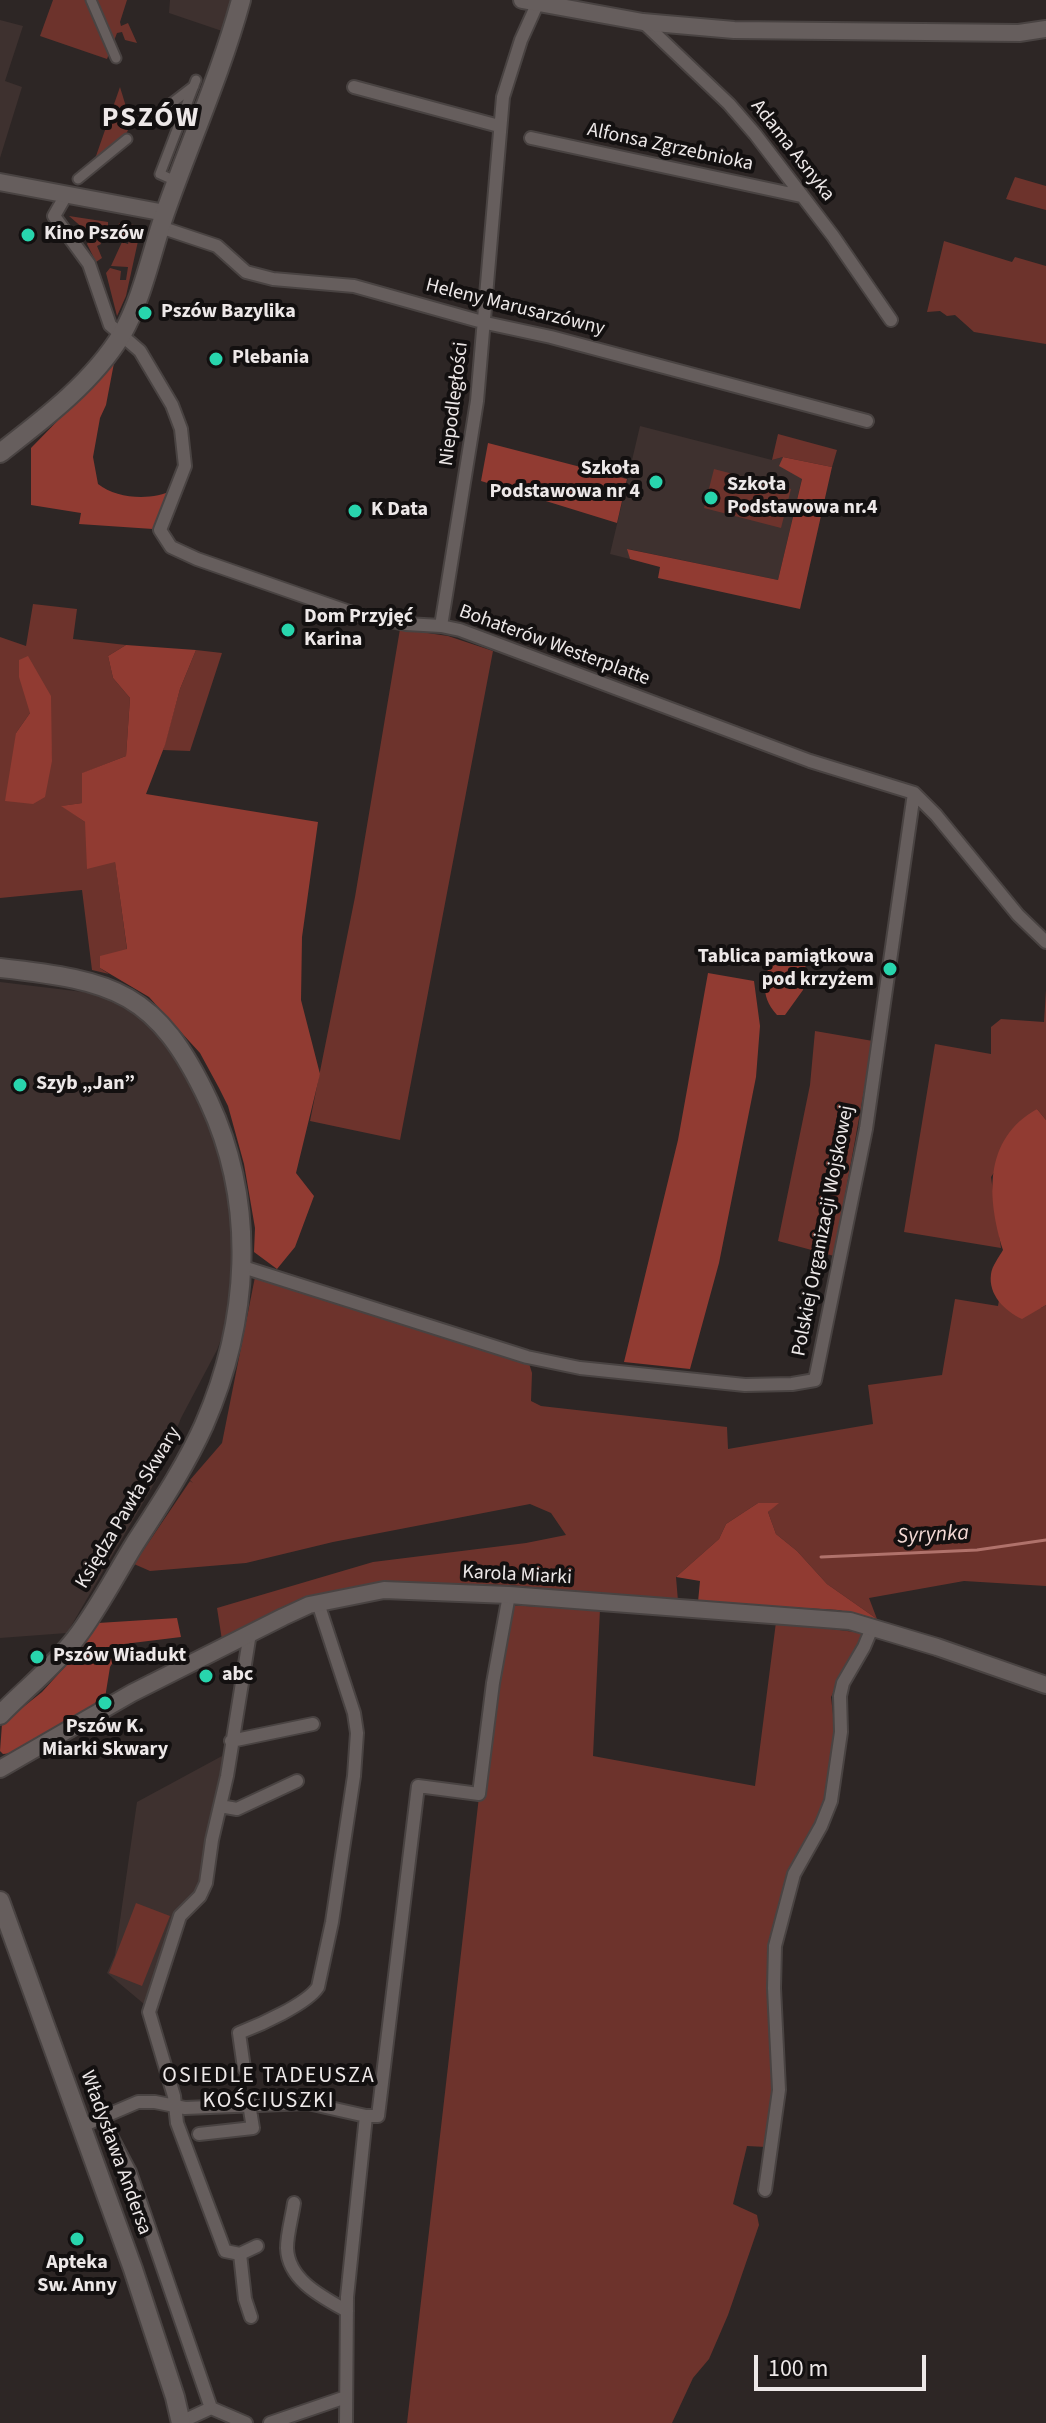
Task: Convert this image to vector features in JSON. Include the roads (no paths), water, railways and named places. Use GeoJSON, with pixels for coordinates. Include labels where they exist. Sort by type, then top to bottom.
{"type":"FeatureCollection","features":[{"type":"Feature","properties":{"kind":"main road"},"geometry":{"type":"LineString","coordinates":[[0,453],[57,408],[121,335],[133,311],[231,37],[241,0]]}},
{"type":"Feature","properties":{"kind":"main road","name":"Księdza Pawła Skwary"},"geometry":{"type":"LineString","coordinates":[[0,968],[70,977],[102,985],[135,1001],[170,1034],[194,1071],[224,1138],[240,1207],[243,1267],[235,1329],[203,1426],[173,1483],[76,1637],[48,1671],[0,1715]]}},
{"type":"Feature","properties":{"kind":"main road","name":"Władysława Andersa"},"geometry":{"type":"LineString","coordinates":[[0,1901],[151,2321],[181,2423]]}},
{"type":"Feature","properties":{"kind":"street"},"geometry":{"type":"LineString","coordinates":[[91,0],[116,58]]}},
{"type":"Feature","properties":{"kind":"street"},"geometry":{"type":"LineString","coordinates":[[533,1],[643,22],[734,30],[1019,33],[1046,29]]}},
{"type":"Feature","properties":{"kind":"street","name":"Niepodległości"},"geometry":{"type":"LineString","coordinates":[[441,626],[470,455],[486,323],[503,97],[533,1]]}},
{"type":"Feature","properties":{"kind":"street","name":"Adama Asnyka"},"geometry":{"type":"LineString","coordinates":[[643,22],[729,104],[755,134],[833,236],[891,320]]}},
{"type":"Feature","properties":{"kind":"street"},"geometry":{"type":"LineString","coordinates":[[151,119],[195,83],[162,175]]}},
{"type":"Feature","properties":{"kind":"street"},"geometry":{"type":"LineString","coordinates":[[354,87],[499,126]]}},
{"type":"Feature","properties":{"kind":"street","name":"Alfonsa Zgrzebnioka"},"geometry":{"type":"LineString","coordinates":[[531,138],[801,196]]}},
{"type":"Feature","properties":{"kind":"street"},"geometry":{"type":"LineString","coordinates":[[78,179],[127,139]]}},
{"type":"Feature","properties":{"kind":"street"},"geometry":{"type":"LineString","coordinates":[[0,182],[163,220]]}},
{"type":"Feature","properties":{"kind":"street","name":"Bohaterów Westerplatte"},"geometry":{"type":"LineString","coordinates":[[66,195],[54,216],[89,264],[110,325],[140,351],[172,405],[181,429],[185,466],[160,530],[171,547],[358,615],[460,630],[810,761],[914,793],[936,815],[1018,915],[1046,942]]}},
{"type":"Feature","properties":{"kind":"street","name":"Heleny Marusarzówny"},"geometry":{"type":"LineString","coordinates":[[163,220],[217,246],[246,272],[259,276],[311,284],[354,286],[867,421]]}},
{"type":"Feature","properties":{"kind":"street","name":"Polskiej Organizacji Wojskowej"},"geometry":{"type":"LineString","coordinates":[[243,1267],[527,1357],[566,1366],[745,1385],[815,1380],[866,1129],[914,793]]}},
{"type":"Feature","properties":{"kind":"street","name":"Karola Miarki"},"geometry":{"type":"LineString","coordinates":[[0,1769],[8,1761],[132,1693],[250,1633],[318,1603],[384,1590],[509,1595],[850,1621],[1046,1685]]}},
{"type":"Feature","properties":{"kind":"street"},"geometry":{"type":"LineString","coordinates":[[82,2126],[138,2102],[185,2108],[308,2103],[378,2116],[418,1786],[479,1794],[493,1683],[509,1595]]}},
{"type":"Feature","properties":{"kind":"street"},"geometry":{"type":"LineString","coordinates":[[244,2068],[239,2033],[301,2003],[318,1987],[334,1908],[354,1776],[357,1733],[354,1713],[318,1603]]}},
{"type":"Feature","properties":{"kind":"street"},"geometry":{"type":"LineString","coordinates":[[765,2190],[779,2090],[775,1946],[794,1874],[831,1801],[841,1732],[840,1696],[843,1683],[872,1628]]}},
{"type":"Feature","properties":{"kind":"street"},"geometry":{"type":"LineString","coordinates":[[250,1633],[206,1883],[200,1896],[180,1916],[149,2012],[181,2136],[225,2251],[240,2254],[257,2246]]}},
{"type":"Feature","properties":{"kind":"street"},"geometry":{"type":"LineString","coordinates":[[231,1741],[313,1724]]}},
{"type":"Feature","properties":{"kind":"street"},"geometry":{"type":"LineString","coordinates":[[220,1806],[237,1809],[297,1781]]}},
{"type":"Feature","properties":{"kind":"street"},"geometry":{"type":"LineString","coordinates":[[199,2134],[253,2128],[249,2104]]}},
{"type":"Feature","properties":{"kind":"street"},"geometry":{"type":"LineString","coordinates":[[346,2423],[347,2311],[366,2116]]}},
{"type":"Feature","properties":{"kind":"street"},"geometry":{"type":"LineString","coordinates":[[101,2117],[130,2172],[211,2408],[246,2423]]}},
{"type":"Feature","properties":{"kind":"street"},"geometry":{"type":"LineString","coordinates":[[294,2203],[287,2248],[293,2270],[307,2285],[347,2311]]}},
{"type":"Feature","properties":{"kind":"street"},"geometry":{"type":"LineString","coordinates":[[240,2254],[245,2299],[251,2317]]}},
{"type":"Feature","properties":{"kind":"street"},"geometry":{"type":"LineString","coordinates":[[270,2423],[346,2397]]}},
{"type":"Feature","properties":{"kind":"street"},"geometry":{"type":"LineString","coordinates":[[181,2423],[211,2408]]}},
{"type":"Feature","properties":{"kind":"waterway","name":"Syrynka"},"geometry":{"type":"LineString","coordinates":[[821,1557],[977,1550],[1046,1540]]}},
{"type":"Feature","properties":{"kind":"place","name":"Kino Pszów"},"geometry":{"type":"Point","coordinates":[28,235]}},
{"type":"Feature","properties":{"kind":"place","name":"Pszów Bazylika"},"geometry":{"type":"Point","coordinates":[145,313]}},
{"type":"Feature","properties":{"kind":"place","name":"Plebania"},"geometry":{"type":"Point","coordinates":[216,359]}},
{"type":"Feature","properties":{"kind":"place","name":"Szkoła Podstawowa nr 4"},"geometry":{"type":"Point","coordinates":[656,482]}},
{"type":"Feature","properties":{"kind":"place","name":"Szkoła Podstawowa nr.4"},"geometry":{"type":"Point","coordinates":[711,498]}},
{"type":"Feature","properties":{"kind":"place","name":"K Data"},"geometry":{"type":"Point","coordinates":[355,511]}},
{"type":"Feature","properties":{"kind":"place","name":"Dom Przyjęć Karina"},"geometry":{"type":"Point","coordinates":[288,630]}},
{"type":"Feature","properties":{"kind":"place","name":"Tablica pamiątkowa pod krzyżem"},"geometry":{"type":"Point","coordinates":[890,969]}},
{"type":"Feature","properties":{"kind":"place","name":"Szyb „Jan”"},"geometry":{"type":"Point","coordinates":[20,1085]}},
{"type":"Feature","properties":{"kind":"place","name":"Pszów Wiadukt"},"geometry":{"type":"Point","coordinates":[37,1657]}},
{"type":"Feature","properties":{"kind":"place","name":"abc"},"geometry":{"type":"Point","coordinates":[206,1676]}},
{"type":"Feature","properties":{"kind":"place","name":"Pszów K. Miarki Skwary"},"geometry":{"type":"Point","coordinates":[105,1703]}},
{"type":"Feature","properties":{"kind":"place","name":"Apteka Sw. Anny"},"geometry":{"type":"Point","coordinates":[77,2239]}},
{"type":"Feature","properties":{"kind":"district","name":"PSZÓW"},"geometry":{"type":"Point","coordinates":[151,120]}},
{"type":"Feature","properties":{"kind":"district","name":"OSIEDLE TADEUSZA KOŚCIUSZKI"},"geometry":{"type":"Point","coordinates":[269,2090]}}]}
